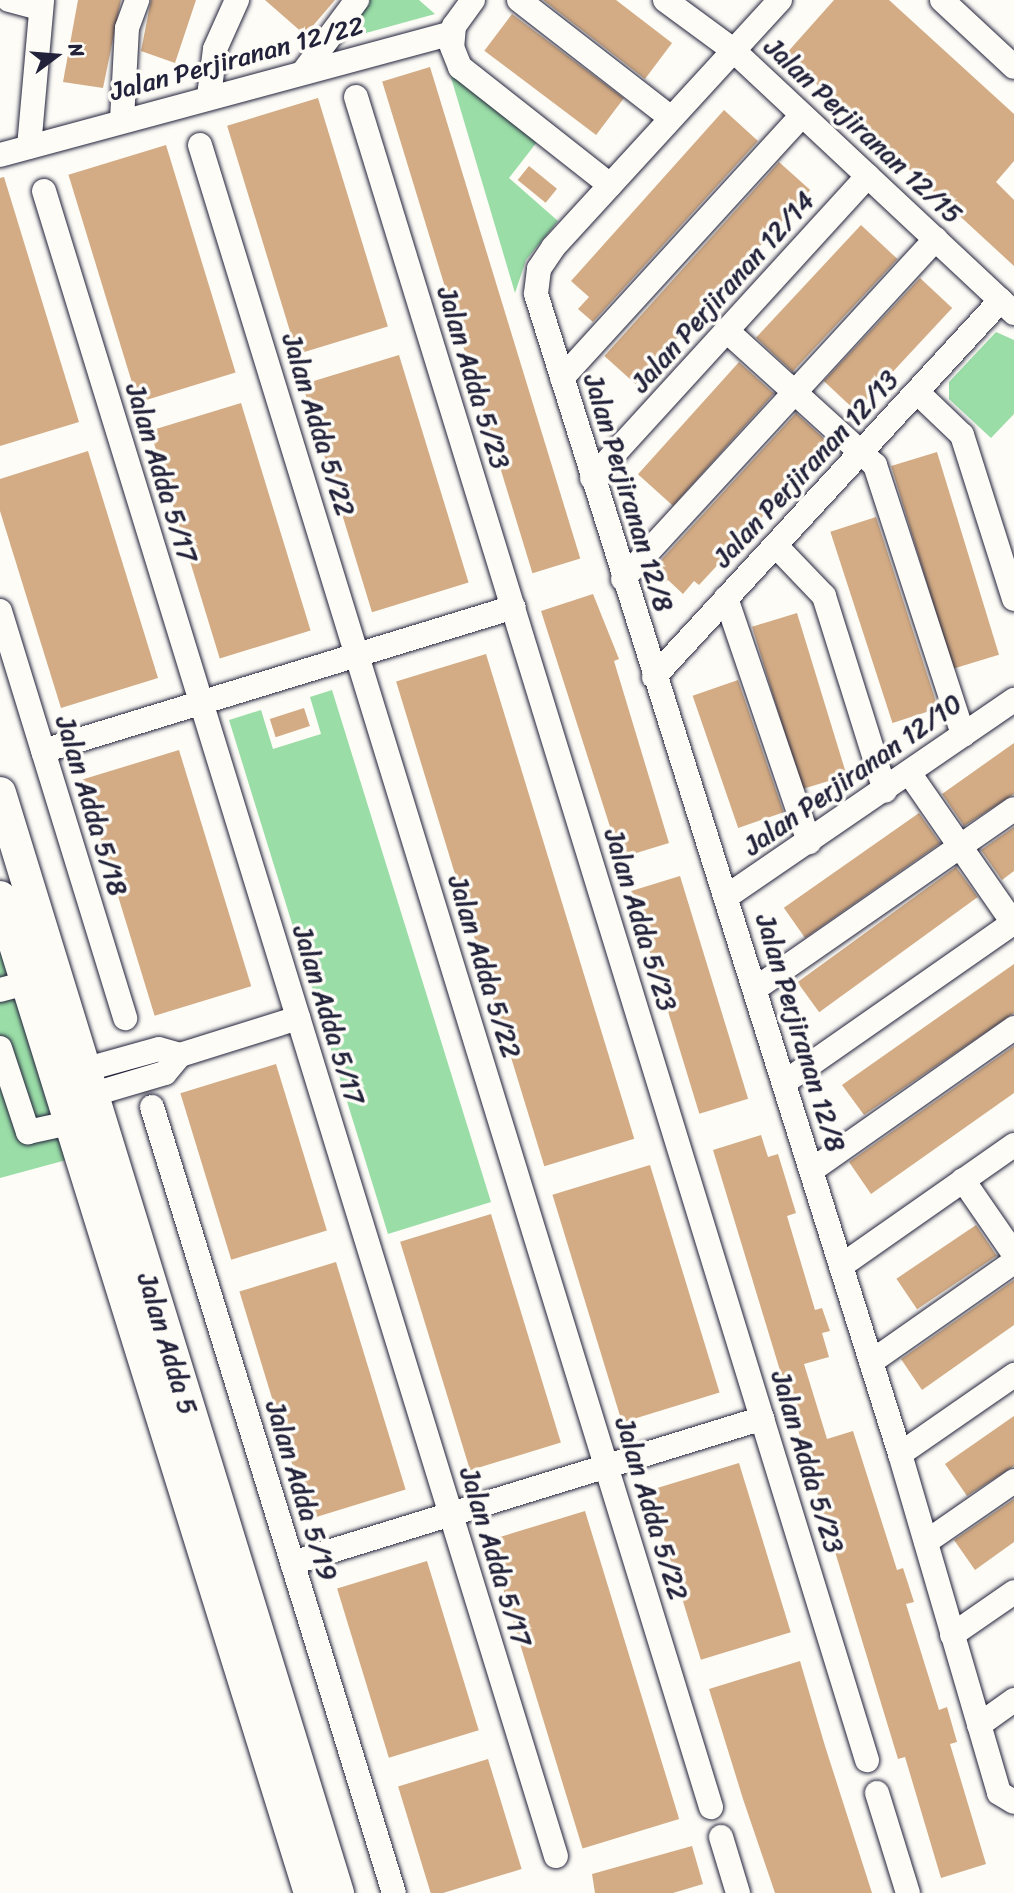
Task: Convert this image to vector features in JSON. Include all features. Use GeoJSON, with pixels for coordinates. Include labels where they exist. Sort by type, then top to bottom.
{"type":"FeatureCollection","features":[{"type":"Feature","properties":{"kind":"main road","name":"Jalan Adda 5"},"geometry":{"type":"LineString","coordinates":[[0,793],[72,1094],[303,1826],[338,1893]]}},
{"type":"Feature","properties":{"kind":"main road","name":"Jalan Adda 5"},"geometry":{"type":"LineString","coordinates":[[0,897],[13,986],[72,1094]]}},
{"type":"Feature","properties":{"kind":"main road","name":"Jalan Adda 5"},"geometry":{"type":"LineString","coordinates":[[303,1826],[310,1893]]}},
{"type":"Feature","properties":{"kind":"street"},"geometry":{"type":"LineString","coordinates":[[9,0],[40,4],[29,147]]}},
{"type":"Feature","properties":{"kind":"street"},"geometry":{"type":"LineString","coordinates":[[121,120],[127,28],[137,0]]}},
{"type":"Feature","properties":{"kind":"street"},"geometry":{"type":"LineString","coordinates":[[209,96],[215,49],[237,0]]}},
{"type":"Feature","properties":{"kind":"street"},"geometry":{"type":"LineString","coordinates":[[304,71],[356,0]]}},
{"type":"Feature","properties":{"kind":"street"},"geometry":{"type":"LineString","coordinates":[[473,0],[453,33],[460,67],[610,185],[779,0]]}},
{"type":"Feature","properties":{"kind":"street"},"geometry":{"type":"LineString","coordinates":[[519,0],[671,118]]}},
{"type":"Feature","properties":{"kind":"street","name":"Jalan Perjiranan 12/15"},"geometry":{"type":"LineString","coordinates":[[665,0],[733,50],[1008,307]]}},
{"type":"Feature","properties":{"kind":"street"},"geometry":{"type":"LineString","coordinates":[[942,0],[1014,67]]}},
{"type":"Feature","properties":{"kind":"street","name":"Jalan Perjiranan 12/22"},"geometry":{"type":"LineString","coordinates":[[0,155],[209,96],[453,33]]}},
{"type":"Feature","properties":{"kind":"street","name":"Jalan Adda 5/23"},"geometry":{"type":"LineString","coordinates":[[356,97],[867,1760]]}},
{"type":"Feature","properties":{"kind":"street"},"geometry":{"type":"LineString","coordinates":[[562,378],[802,115]]}},
{"type":"Feature","properties":{"kind":"street","name":"Jalan Adda 5/22"},"geometry":{"type":"LineString","coordinates":[[200,145],[711,1807]]}},
{"type":"Feature","properties":{"kind":"street","name":"Jalan Perjiranan 12/14"},"geometry":{"type":"LineString","coordinates":[[592,478],[868,176]]}},
{"type":"Feature","properties":{"kind":"street","name":"Jalan Perjiranan 12/8"},"geometry":{"type":"LineString","coordinates":[[610,185],[553,248],[539,269],[536,294],[623,579],[785,1082],[900,1454],[979,1725],[1007,1797]]}},
{"type":"Feature","properties":{"kind":"street","name":"Jalan Adda 5/17"},"geometry":{"type":"LineString","coordinates":[[44,191],[556,1856]]}},
{"type":"Feature","properties":{"kind":"street"},"geometry":{"type":"LineString","coordinates":[[623,579],[794,390],[936,239]]}},
{"type":"Feature","properties":{"kind":"street","name":"Jalan Perjiranan 12/13"},"geometry":{"type":"LineString","coordinates":[[654,677],[777,547],[917,392],[1008,307]]}},
{"type":"Feature","properties":{"kind":"street"},"geometry":{"type":"LineString","coordinates":[[727,331],[875,465],[963,735]]}},
{"type":"Feature","properties":{"kind":"street"},"geometry":{"type":"LineString","coordinates":[[917,392],[962,435],[1014,599]]}},
{"type":"Feature","properties":{"kind":"street"},"geometry":{"type":"LineString","coordinates":[[777,547],[824,596],[885,791]]}},
{"type":"Feature","properties":{"kind":"street"},"geometry":{"type":"LineString","coordinates":[[726,598],[809,842]]}},
{"type":"Feature","properties":{"kind":"street"},"geometry":{"type":"LineString","coordinates":[[43,751],[513,607]]}},
{"type":"Feature","properties":{"kind":"street","name":"Jalan Adda 5/18"},"geometry":{"type":"LineString","coordinates":[[0,611],[125,1018]]}},
{"type":"Feature","properties":{"kind":"street","name":"Jalan Perjiranan 12/10"},"geometry":{"type":"LineString","coordinates":[[726,897],[910,774],[1014,700]]}},
{"type":"Feature","properties":{"kind":"street"},"geometry":{"type":"LineString","coordinates":[[785,1082],[1014,923],[910,774]]}},
{"type":"Feature","properties":{"kind":"street"},"geometry":{"type":"LineString","coordinates":[[755,989],[1014,809]]}},
{"type":"Feature","properties":{"kind":"street"},"geometry":{"type":"LineString","coordinates":[[0,1048],[28,1132],[72,1094],[159,1049],[180,1055],[298,1018]]}},
{"type":"Feature","properties":{"kind":"street"},"geometry":{"type":"LineString","coordinates":[[812,1170],[1014,1028]]}},
{"type":"Feature","properties":{"kind":"street","name":"Jalan Adda 5/19"},"geometry":{"type":"LineString","coordinates":[[152,1107],[394,1893]]}},
{"type":"Feature","properties":{"kind":"street"},"geometry":{"type":"LineString","coordinates":[[841,1266],[1014,1145]]}},
{"type":"Feature","properties":{"kind":"street"},"geometry":{"type":"LineString","coordinates":[[963,1180],[1014,1254]]}},
{"type":"Feature","properties":{"kind":"street"},"geometry":{"type":"LineString","coordinates":[[871,1362],[1014,1262]]}},
{"type":"Feature","properties":{"kind":"street"},"geometry":{"type":"LineString","coordinates":[[900,1454],[1014,1375]]}},
{"type":"Feature","properties":{"kind":"street"},"geometry":{"type":"LineString","coordinates":[[292,1563],[762,1418]]}},
{"type":"Feature","properties":{"kind":"street"},"geometry":{"type":"LineString","coordinates":[[926,1542],[1014,1481]]}},
{"type":"Feature","properties":{"kind":"street"},"geometry":{"type":"LineString","coordinates":[[952,1635],[1014,1592]]}},
{"type":"Feature","properties":{"kind":"street"},"geometry":{"type":"LineString","coordinates":[[979,1725],[1014,1700]]}},
{"type":"Feature","properties":{"kind":"street"},"geometry":{"type":"LineString","coordinates":[[877,1793],[908,1893]]}},
{"type":"Feature","properties":{"kind":"street"},"geometry":{"type":"LineString","coordinates":[[721,1837],[738,1893]]}},
{"type":"Feature","properties":{"kind":"green space"},"geometry":{"type":"Polygon","coordinates":[[[366,0],[419,0],[435,14],[326,44],[366,0]]]}},
{"type":"Feature","properties":{"kind":"green space"},"geometry":{"type":"Polygon","coordinates":[[[450,74],[537,142],[509,178],[558,221],[526,260],[515,293],[450,74]]]}},
{"type":"Feature","properties":{"kind":"green space"},"geometry":{"type":"Polygon","coordinates":[[[996,332],[1014,340],[1014,414],[991,438],[949,399],[949,382],[996,332]]]}},
{"type":"Feature","properties":{"kind":"green space"},"geometry":{"type":"Polygon","coordinates":[[[332,690],[491,1202],[388,1234],[229,720],[261,710],[273,749],[321,734],[310,697],[332,690]]]}},
{"type":"Feature","properties":{"kind":"green space"},"geometry":{"type":"Polygon","coordinates":[[[0,923],[70,1159],[0,1178],[0,923]]]}},
{"type":"Feature","properties":{"kind":"building"},"geometry":{"type":"Polygon","coordinates":[[[78,0],[121,0],[103,88],[63,82],[78,0]]]}},
{"type":"Feature","properties":{"kind":"building"},"geometry":{"type":"Polygon","coordinates":[[[151,0],[196,0],[175,63],[141,51],[151,0]]]}},
{"type":"Feature","properties":{"kind":"building"},"geometry":{"type":"Polygon","coordinates":[[[265,0],[335,0],[305,35],[265,0]]]}},
{"type":"Feature","properties":{"kind":"building"},"geometry":{"type":"Polygon","coordinates":[[[543,0],[616,0],[672,43],[645,79],[543,0]]]}},
{"type":"Feature","properties":{"kind":"building"},"geometry":{"type":"Polygon","coordinates":[[[834,0],[889,0],[1014,114],[1014,161],[996,182],[1014,200],[1014,266],[785,55],[834,0]]]}},
{"type":"Feature","properties":{"kind":"building"},"geometry":{"type":"Polygon","coordinates":[[[512,14],[624,98],[596,135],[484,51],[512,14]]]}},
{"type":"Feature","properties":{"kind":"building"},"geometry":{"type":"Polygon","coordinates":[[[430,67],[580,559],[532,573],[382,82],[430,67]]]}},
{"type":"Feature","properties":{"kind":"building"},"geometry":{"type":"Polygon","coordinates":[[[318,98],[388,327],[297,354],[227,126],[318,98]]]}},
{"type":"Feature","properties":{"kind":"building"},"geometry":{"type":"Polygon","coordinates":[[[724,110],[758,141],[593,322],[578,309],[589,297],[571,281],[724,110]]]}},
{"type":"Feature","properties":{"kind":"building"},"geometry":{"type":"Polygon","coordinates":[[[166,145],[236,373],[138,402],[68,175],[166,145]]]}},
{"type":"Feature","properties":{"kind":"building"},"geometry":{"type":"Polygon","coordinates":[[[779,162],[810,190],[636,384],[604,356],[779,162]]]}},
{"type":"Feature","properties":{"kind":"building"},"geometry":{"type":"Polygon","coordinates":[[[529,166],[557,189],[546,203],[518,180],[529,166]]]}},
{"type":"Feature","properties":{"kind":"building"},"geometry":{"type":"Polygon","coordinates":[[[4,177],[79,422],[0,446],[0,178],[4,177]]]}},
{"type":"Feature","properties":{"kind":"building"},"geometry":{"type":"Polygon","coordinates":[[[861,225],[898,259],[793,372],[756,338],[861,225]]]}},
{"type":"Feature","properties":{"kind":"building"},"geometry":{"type":"Polygon","coordinates":[[[920,278],[952,308],[856,411],[824,381],[920,278]]]}},
{"type":"Feature","properties":{"kind":"building"},"geometry":{"type":"Polygon","coordinates":[[[399,355],[469,583],[372,612],[302,385],[399,355]]]}},
{"type":"Feature","properties":{"kind":"building"},"geometry":{"type":"Polygon","coordinates":[[[739,362],[774,393],[673,506],[638,474],[739,362]]]}},
{"type":"Feature","properties":{"kind":"building"},"geometry":{"type":"Polygon","coordinates":[[[241,403],[311,631],[220,658],[150,431],[241,403]]]}},
{"type":"Feature","properties":{"kind":"building"},"geometry":{"type":"Polygon","coordinates":[[[796,413],[830,444],[699,585],[694,581],[683,594],[668,580],[664,583],[651,571],[796,413]]]}},
{"type":"Feature","properties":{"kind":"building"},"geometry":{"type":"Polygon","coordinates":[[[88,451],[158,678],[61,708],[0,511],[0,479],[88,451]]]}},
{"type":"Feature","properties":{"kind":"building"},"geometry":{"type":"Polygon","coordinates":[[[937,452],[999,655],[953,669],[891,466],[937,452]]]}},
{"type":"Feature","properties":{"kind":"building"},"geometry":{"type":"Polygon","coordinates":[[[876,517],[938,708],[892,723],[830,532],[876,517]]]}},
{"type":"Feature","properties":{"kind":"building"},"geometry":{"type":"Polygon","coordinates":[[[593,594],[619,659],[614,661],[669,843],[620,858],[541,611],[593,594]]]}},
{"type":"Feature","properties":{"kind":"building"},"geometry":{"type":"Polygon","coordinates":[[[797,613],[847,776],[802,789],[752,627],[797,613]]]}},
{"type":"Feature","properties":{"kind":"building"},"geometry":{"type":"Polygon","coordinates":[[[486,654],[634,1139],[544,1166],[396,681],[486,654]]]}},
{"type":"Feature","properties":{"kind":"building"},"geometry":{"type":"Polygon","coordinates":[[[738,680],[784,812],[738,828],[693,696],[738,680]]]}},
{"type":"Feature","properties":{"kind":"building"},"geometry":{"type":"Polygon","coordinates":[[[304,708],[310,726],[276,737],[270,719],[304,708]]]}},
{"type":"Feature","properties":{"kind":"building"},"geometry":{"type":"Polygon","coordinates":[[[1014,743],[1014,794],[964,826],[942,794],[1014,743]]]}},
{"type":"Feature","properties":{"kind":"building"},"geometry":{"type":"Polygon","coordinates":[[[179,750],[251,986],[155,1016],[82,780],[179,750]]]}},
{"type":"Feature","properties":{"kind":"building"},"geometry":{"type":"Polygon","coordinates":[[[919,813],[940,843],[805,938],[784,908],[919,813]]]}},
{"type":"Feature","properties":{"kind":"building"},"geometry":{"type":"Polygon","coordinates":[[[1014,827],[1014,871],[1002,880],[981,850],[1014,827]]]}},
{"type":"Feature","properties":{"kind":"building"},"geometry":{"type":"Polygon","coordinates":[[[956,867],[978,897],[819,1012],[797,982],[956,867]]]}},
{"type":"Feature","properties":{"kind":"building"},"geometry":{"type":"Polygon","coordinates":[[[680,876],[748,1099],[699,1114],[631,891],[680,876]]]}},
{"type":"Feature","properties":{"kind":"building"},"geometry":{"type":"Polygon","coordinates":[[[1014,964],[1014,1013],[864,1115],[842,1085],[1014,964]]]}},
{"type":"Feature","properties":{"kind":"building"},"geometry":{"type":"Polygon","coordinates":[[[1014,1046],[1014,1093],[871,1194],[849,1162],[1014,1046]]]}},
{"type":"Feature","properties":{"kind":"building"},"geometry":{"type":"Polygon","coordinates":[[[276,1064],[327,1230],[231,1260],[180,1093],[276,1064]]]}},
{"type":"Feature","properties":{"kind":"building"},"geometry":{"type":"Polygon","coordinates":[[[761,1135],[768,1157],[778,1154],[796,1213],[787,1216],[815,1310],[822,1308],[830,1331],[822,1333],[829,1357],[804,1364],[827,1439],[853,1431],[897,1570],[903,1568],[914,1602],[906,1604],[939,1710],[947,1707],[957,1742],[950,1744],[986,1864],[941,1878],[905,1757],[898,1759],[713,1150],[761,1135]]]}},
{"type":"Feature","properties":{"kind":"building"},"geometry":{"type":"Polygon","coordinates":[[[650,1165],[720,1393],[622,1422],[552,1195],[650,1165]]]}},
{"type":"Feature","properties":{"kind":"building"},"geometry":{"type":"Polygon","coordinates":[[[491,1214],[561,1443],[470,1470],[400,1242],[491,1214]]]}},
{"type":"Feature","properties":{"kind":"building"},"geometry":{"type":"Polygon","coordinates":[[[976,1225],[997,1256],[917,1309],[896,1279],[976,1225]]]}},
{"type":"Feature","properties":{"kind":"building"},"geometry":{"type":"Polygon","coordinates":[[[336,1262],[406,1490],[309,1519],[239,1292],[336,1262]]]}},
{"type":"Feature","properties":{"kind":"building"},"geometry":{"type":"Polygon","coordinates":[[[1014,1280],[1014,1325],[922,1390],[901,1359],[1014,1280]]]}},
{"type":"Feature","properties":{"kind":"building"},"geometry":{"type":"Polygon","coordinates":[[[1014,1416],[1014,1466],[967,1496],[945,1464],[1014,1416]]]}},
{"type":"Feature","properties":{"kind":"building"},"geometry":{"type":"Polygon","coordinates":[[[739,1463],[791,1632],[701,1660],[649,1490],[739,1463]]]}},
{"type":"Feature","properties":{"kind":"building"},"geometry":{"type":"Polygon","coordinates":[[[1014,1499],[1014,1542],[975,1570],[954,1540],[1014,1499]]]}},
{"type":"Feature","properties":{"kind":"building"},"geometry":{"type":"Polygon","coordinates":[[[585,1511],[679,1819],[583,1848],[488,1541],[585,1511]]]}},
{"type":"Feature","properties":{"kind":"building"},"geometry":{"type":"Polygon","coordinates":[[[427,1561],[479,1730],[389,1758],[337,1588],[427,1561]]]}},
{"type":"Feature","properties":{"kind":"building"},"geometry":{"type":"Polygon","coordinates":[[[800,1661],[872,1893],[775,1893],[743,1799],[709,1689],[800,1661]]]}},
{"type":"Feature","properties":{"kind":"building"},"geometry":{"type":"Polygon","coordinates":[[[488,1759],[522,1869],[443,1893],[431,1893],[398,1786],[488,1759]]]}},
{"type":"Feature","properties":{"kind":"building"},"geometry":{"type":"Polygon","coordinates":[[[692,1846],[703,1884],[673,1893],[595,1893],[592,1874],[692,1846]]]}}]}
